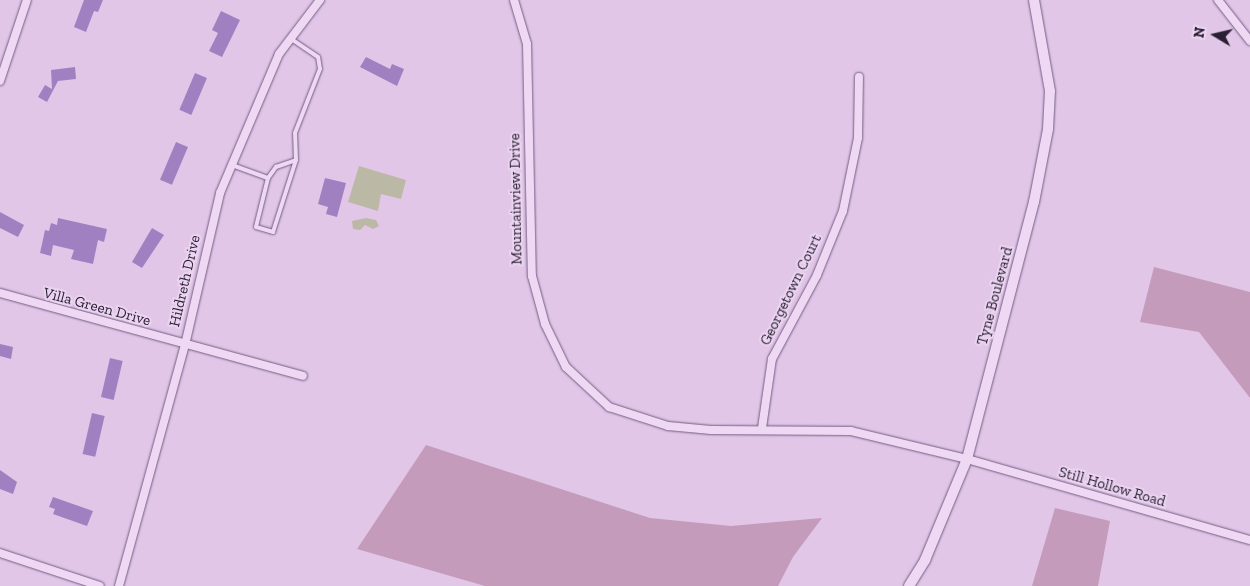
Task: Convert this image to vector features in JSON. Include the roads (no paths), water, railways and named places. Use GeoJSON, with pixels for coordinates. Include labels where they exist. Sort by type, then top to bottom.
{"type":"FeatureCollection","features":[{"type":"Feature","properties":{"kind":"street"},"geometry":{"type":"LineString","coordinates":[[0,81],[27,0]]}},
{"type":"Feature","properties":{"kind":"street","name":"Hildreth Drive"},"geometry":{"type":"LineString","coordinates":[[119,586],[185,345],[220,193],[279,54],[320,0]]}},
{"type":"Feature","properties":{"kind":"street","name":"Mountainview Drive"},"geometry":{"type":"LineString","coordinates":[[514,0],[527,44],[532,276],[545,324],[566,367],[583,387],[609,407],[668,426],[710,430],[762,428]]}},
{"type":"Feature","properties":{"kind":"street","name":"Tyne Boulevard"},"geometry":{"type":"LineString","coordinates":[[909,586],[925,560],[966,459],[1021,260],[1048,129],[1050,91],[1047,61],[1034,0]]}},
{"type":"Feature","properties":{"kind":"street"},"geometry":{"type":"LineString","coordinates":[[1218,0],[1250,41]]}},
{"type":"Feature","properties":{"kind":"street","name":"Georgetown Court"},"geometry":{"type":"LineString","coordinates":[[762,428],[772,359],[817,275],[843,212],[858,138],[859,77]]}},
{"type":"Feature","properties":{"kind":"street","name":"Villa Green Drive"},"geometry":{"type":"LineString","coordinates":[[0,294],[303,376]]}},
{"type":"Feature","properties":{"kind":"street"},"geometry":{"type":"LineString","coordinates":[[762,428],[851,431],[966,459]]}},
{"type":"Feature","properties":{"kind":"street","name":"Still Hollow Road"},"geometry":{"type":"LineString","coordinates":[[966,459],[1250,540]]}},
{"type":"Feature","properties":{"kind":"street"},"geometry":{"type":"LineString","coordinates":[[0,553],[100,586]]}},
{"type":"Feature","properties":{"kind":"lane"},"geometry":{"type":"LineString","coordinates":[[291,39],[318,57],[320,63],[295,133],[296,160],[273,232],[256,227],[271,171],[296,160]]}},
{"type":"Feature","properties":{"kind":"lane"},"geometry":{"type":"LineString","coordinates":[[232,164],[268,178]]}}]}
